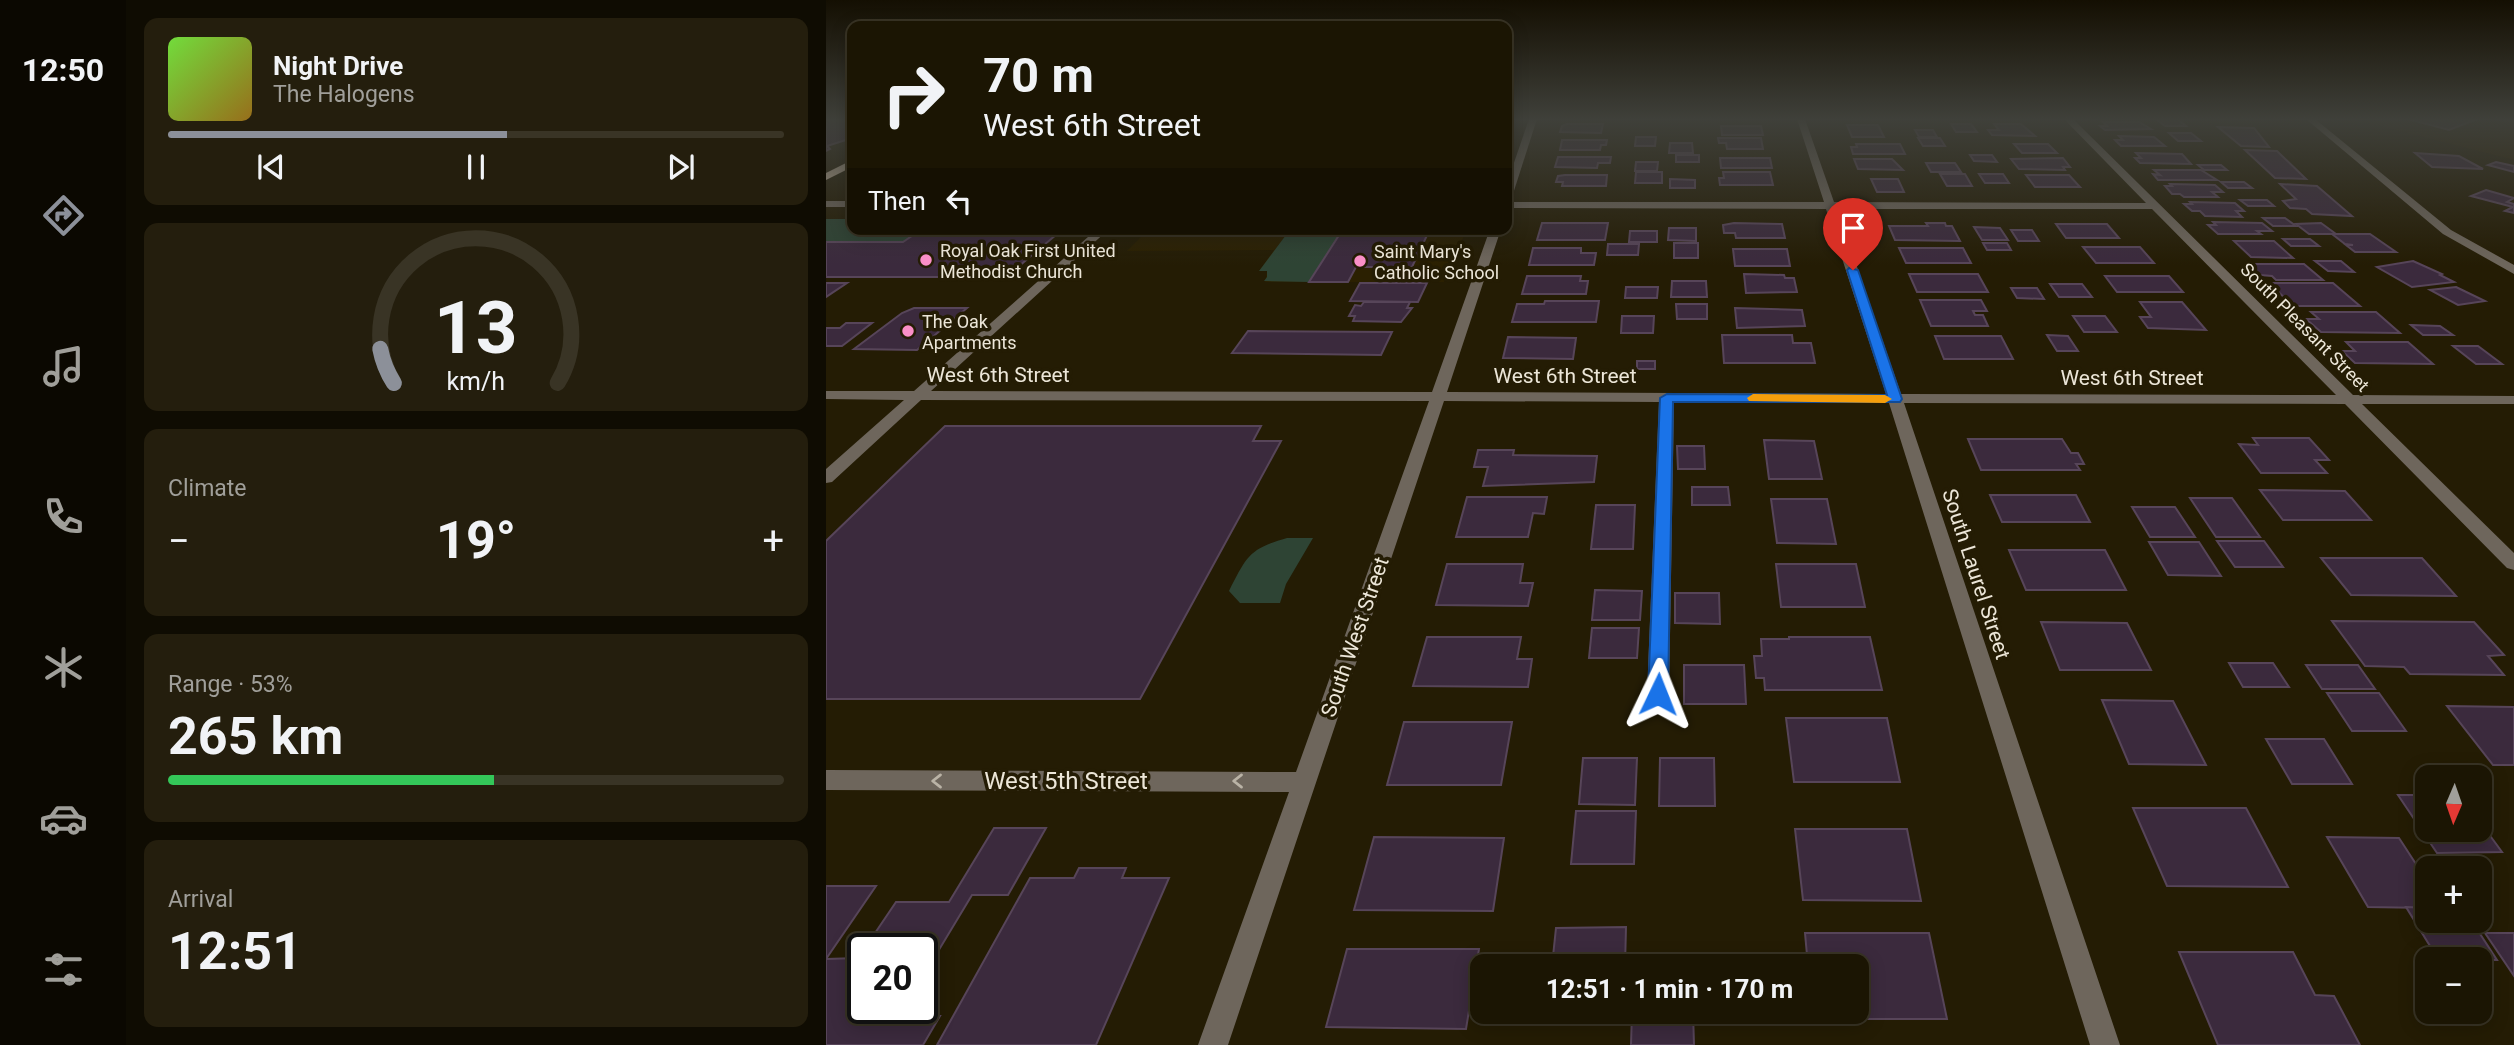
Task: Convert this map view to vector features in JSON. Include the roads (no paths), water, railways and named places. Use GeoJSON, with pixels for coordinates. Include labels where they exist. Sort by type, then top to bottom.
{"type":"FeatureCollection","features":[{"type":"Feature","properties":{"kind":"main road"},"geometry":{"type":"LineString","coordinates":[[826,177],[843,168]]}},
{"type":"Feature","properties":{"kind":"street","name":"South Laurel Street"},"geometry":{"type":"LineString","coordinates":[[1819,168],[2105,1045]]}},
{"type":"Feature","properties":{"kind":"street","name":"South Pleasant Street"},"geometry":{"type":"LineString","coordinates":[[2117,168],[2514,564]]}},
{"type":"Feature","properties":{"kind":"street"},"geometry":{"type":"LineString","coordinates":[[2369,168],[2447,232],[2514,270]]}},
{"type":"Feature","properties":{"kind":"street"},"geometry":{"type":"LineString","coordinates":[[826,204],[847,204]]}},
{"type":"Feature","properties":{"kind":"street"},"geometry":{"type":"LineString","coordinates":[[1512,205],[2156,206]]}},
{"type":"Feature","properties":{"kind":"street"},"geometry":{"type":"LineString","coordinates":[[826,478],[1097,235]]}},
{"type":"Feature","properties":{"kind":"street","name":"South West Street"},"geometry":{"type":"LineString","coordinates":[[1213,1045],[1494,235]]}},
{"type":"Feature","properties":{"kind":"street","name":"West 6th Street"},"geometry":{"type":"LineString","coordinates":[[826,395],[2514,400]]}},
{"type":"Feature","properties":{"kind":"street"},"geometry":{"type":"LineString","coordinates":[[1658,694],[1667,398]]}},
{"type":"Feature","properties":{"kind":"street","name":"West 5th Street"},"geometry":{"type":"LineString","coordinates":[[826,780],[1306,782]]}},
{"type":"Feature","properties":{"kind":"place","name":"Royal Oak First United Methodist Church"},"geometry":{"type":"Point","coordinates":[926,260]}},
{"type":"Feature","properties":{"kind":"place","name":"Saint Mary's Catholic School"},"geometry":{"type":"Point","coordinates":[1360,261]}},
{"type":"Feature","properties":{"kind":"place","name":"The Oak Apartments"},"geometry":{"type":"Point","coordinates":[908,331]}}]}
